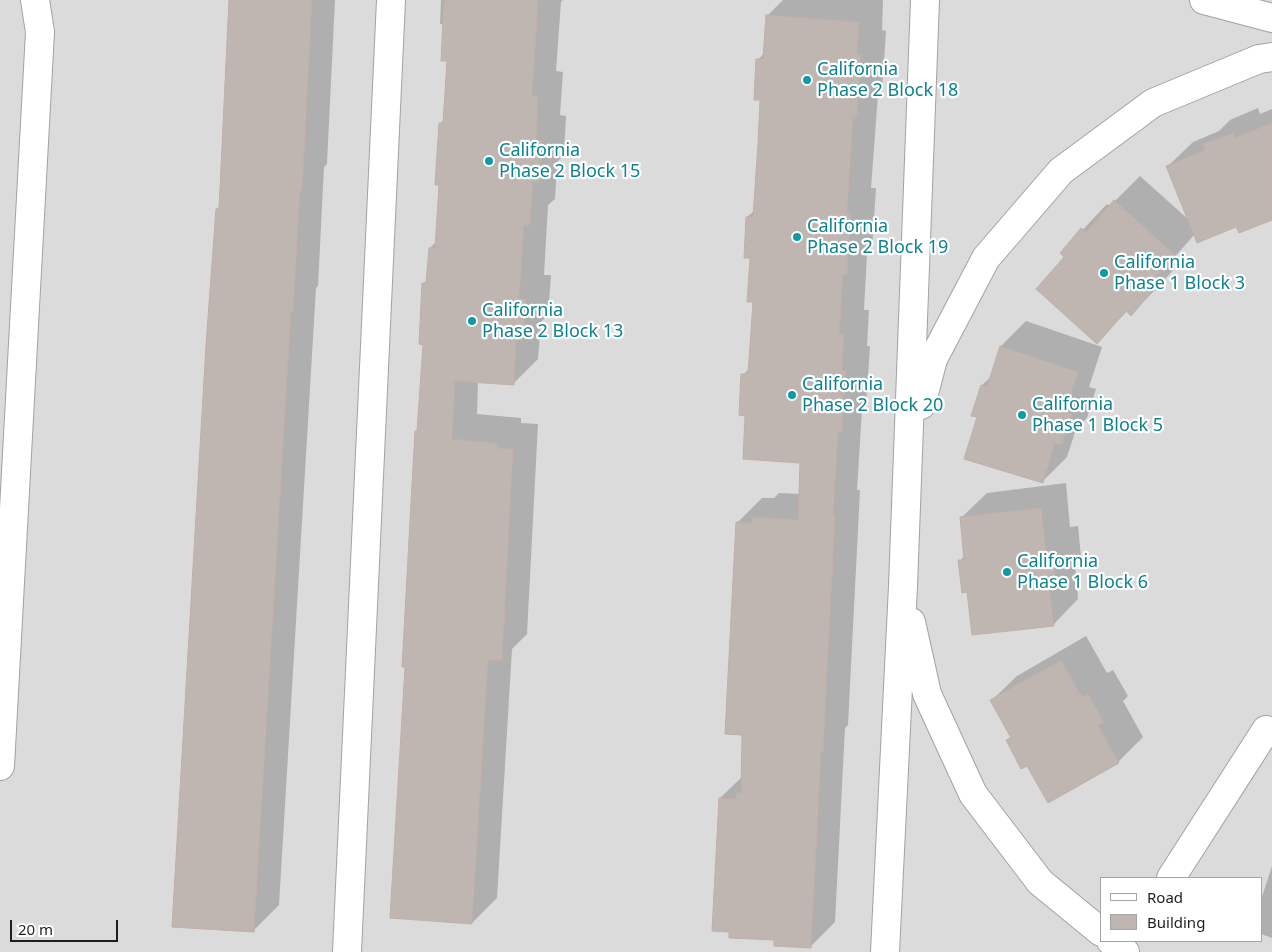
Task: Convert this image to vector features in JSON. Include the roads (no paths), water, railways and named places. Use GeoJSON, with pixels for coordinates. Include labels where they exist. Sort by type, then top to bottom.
{"type":"FeatureCollection","features":[{"type":"Feature","properties":{"kind":"lane"},"geometry":{"type":"LineString","coordinates":[[0,766],[40,32],[35,0]]}},
{"type":"Feature","properties":{"kind":"lane"},"geometry":{"type":"LineString","coordinates":[[347,952],[391,0]]}},
{"type":"Feature","properties":{"kind":"lane"},"geometry":{"type":"LineString","coordinates":[[885,952],[903,586],[925,0]]}},
{"type":"Feature","properties":{"kind":"lane"},"geometry":{"type":"LineString","coordinates":[[1204,0],[1272,18]]}},
{"type":"Feature","properties":{"kind":"lane"},"geometry":{"type":"LineString","coordinates":[[908,459],[933,360],[986,258],[1061,171],[1153,103],[1259,60],[1272,58]]}},
{"type":"Feature","properties":{"kind":"lane"},"geometry":{"type":"LineString","coordinates":[[903,586],[927,694],[973,794],[1040,882],[1100,931]]}},
{"type":"Feature","properties":{"kind":"lane"},"geometry":{"type":"LineString","coordinates":[[1173,877],[1266,730],[1272,733]]}},
{"type":"Feature","properties":{"kind":"lane"},"geometry":{"type":"LineString","coordinates":[[1112,942],[1125,952]]}},
{"type":"Feature","properties":{"kind":"place","name":"California Phase 2 Block 18"},"geometry":{"type":"Point","coordinates":[807,80]}},
{"type":"Feature","properties":{"kind":"place","name":"California Phase 2 Block 15"},"geometry":{"type":"Point","coordinates":[489,161]}},
{"type":"Feature","properties":{"kind":"place","name":"California Phase 2 Block 19"},"geometry":{"type":"Point","coordinates":[797,237]}},
{"type":"Feature","properties":{"kind":"place","name":"California Phase 1 Block 3"},"geometry":{"type":"Point","coordinates":[1104,273]}},
{"type":"Feature","properties":{"kind":"place","name":"California Phase 2 Block 13"},"geometry":{"type":"Point","coordinates":[472,321]}},
{"type":"Feature","properties":{"kind":"place","name":"California Phase 2 Block 20"},"geometry":{"type":"Point","coordinates":[792,395]}},
{"type":"Feature","properties":{"kind":"place","name":"California Phase 1 Block 5"},"geometry":{"type":"Point","coordinates":[1022,415]}},
{"type":"Feature","properties":{"kind":"place","name":"California Phase 1 Block 6"},"geometry":{"type":"Point","coordinates":[1007,572]}}]}
